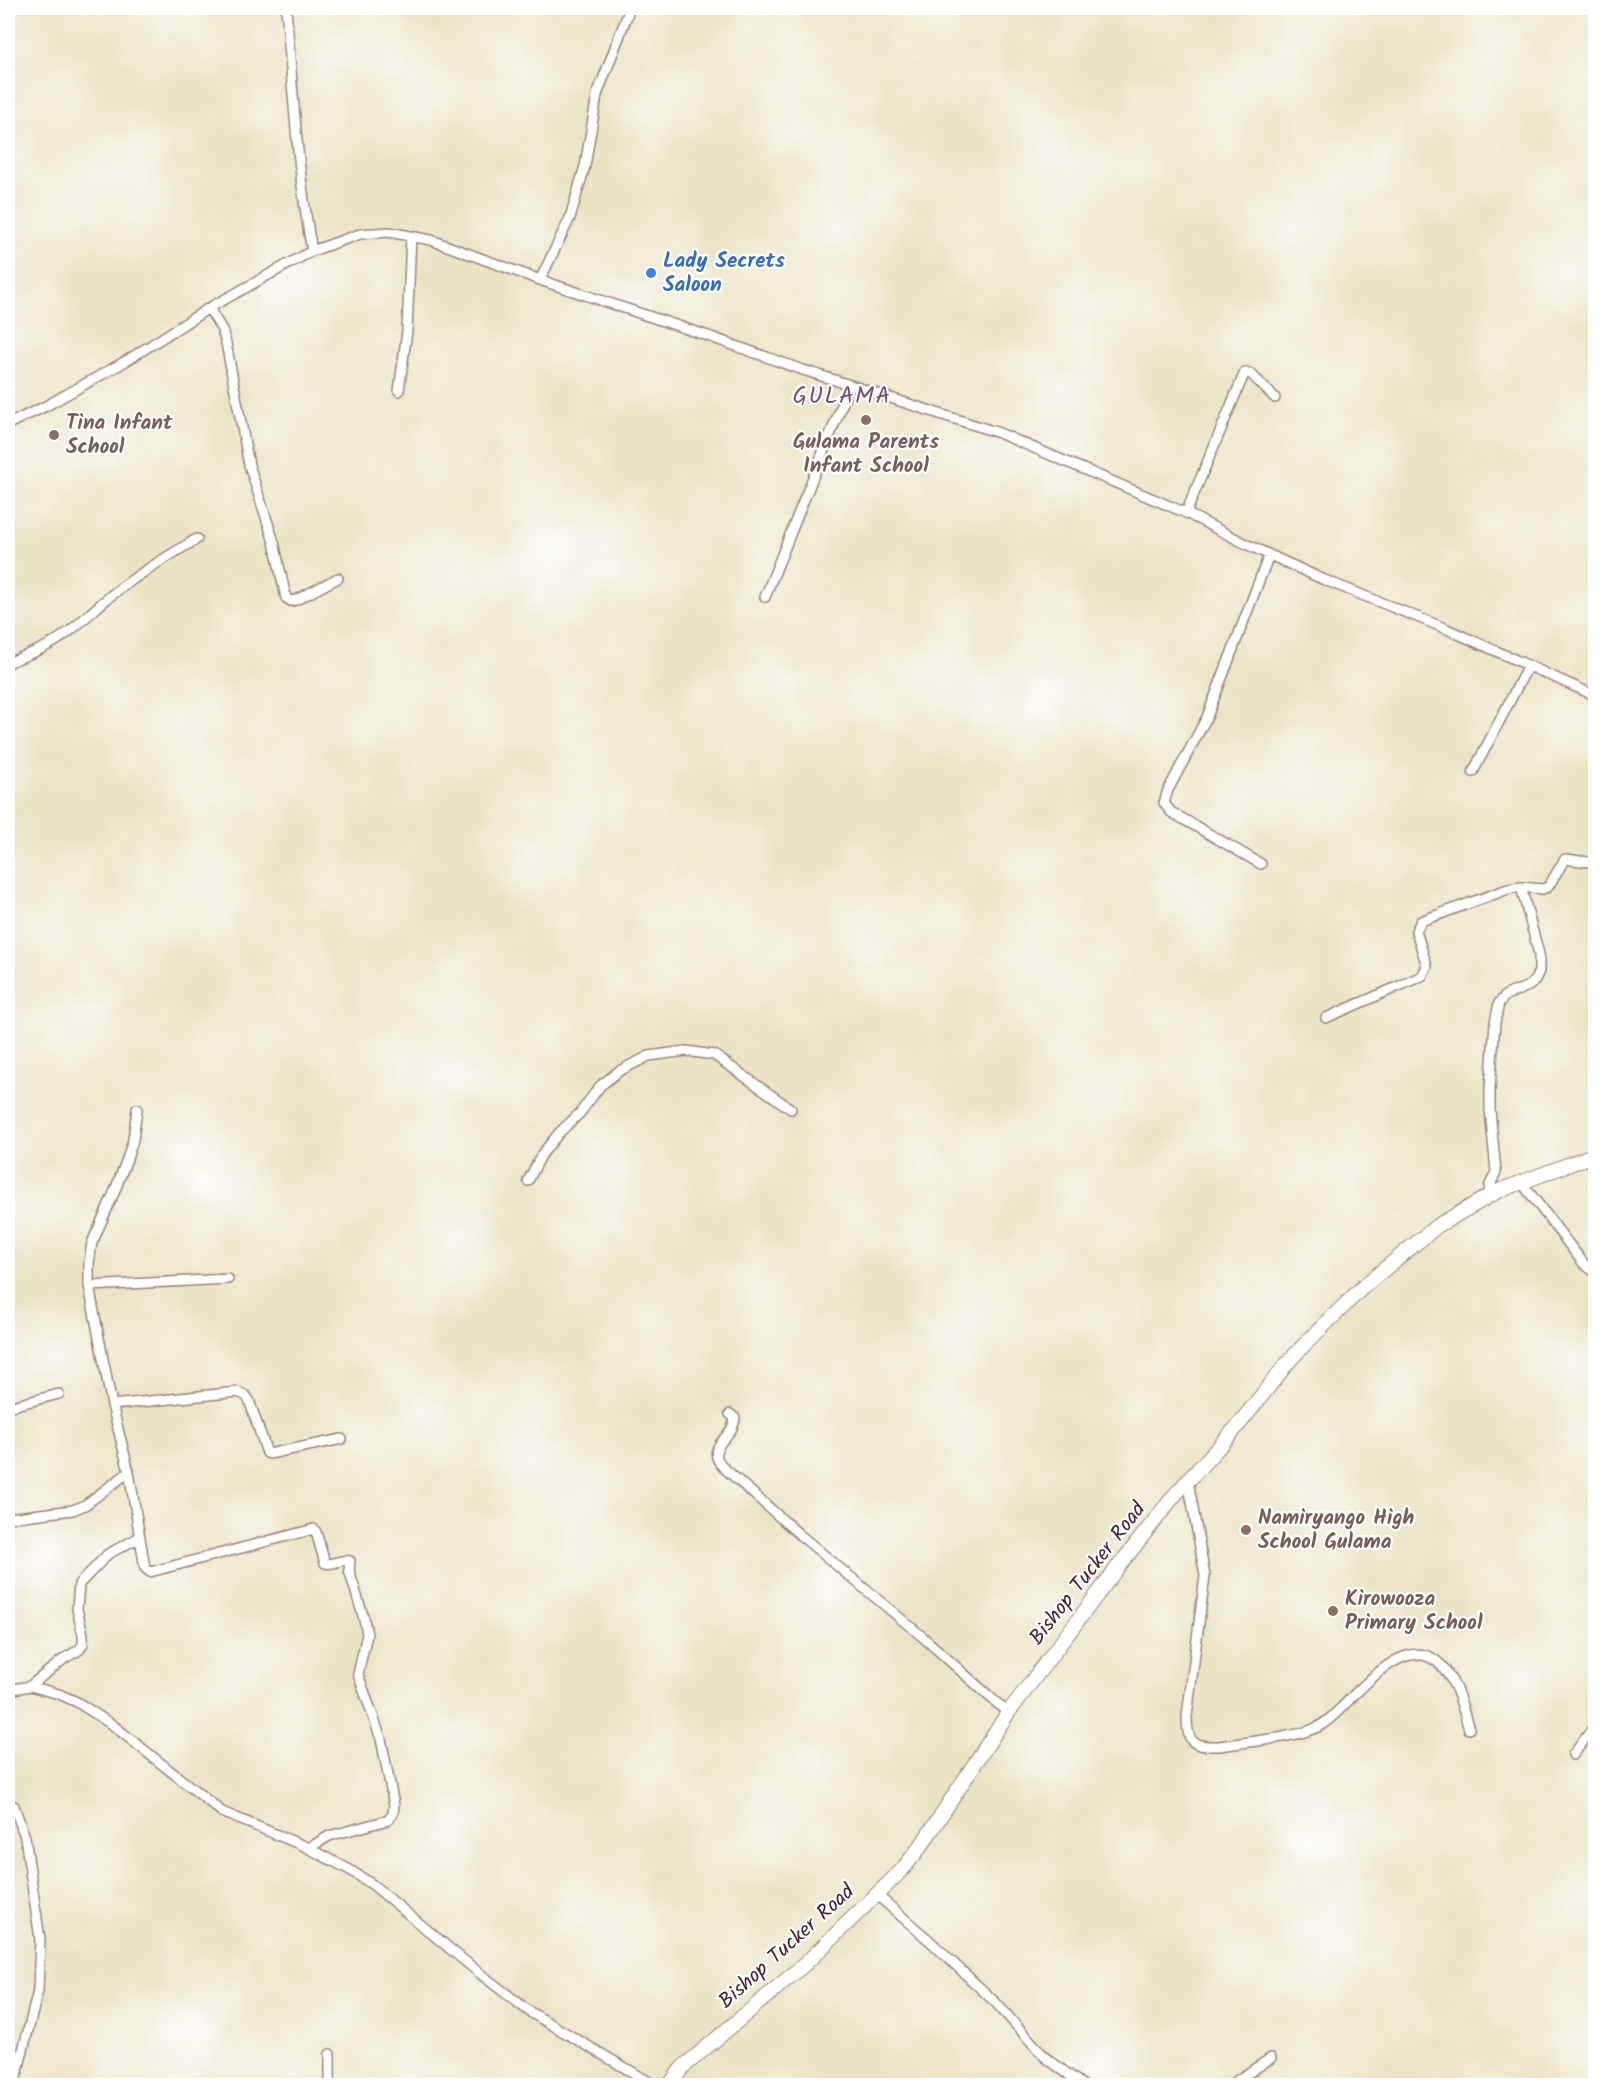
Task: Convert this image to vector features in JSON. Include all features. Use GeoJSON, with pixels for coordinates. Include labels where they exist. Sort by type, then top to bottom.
{"type":"FeatureCollection","features":[{"type":"Feature","properties":{"kind":"main road","name":"Bishop Tucker Road"},"geometry":{"type":"LineString","coordinates":[[669,2085],[682,2068],[807,1963],[903,1870],[1008,1713],[1118,1567],[1188,1480],[1236,1428],[1289,1361],[1365,1285],[1437,1226],[1496,1192],[1596,1154]]}},
{"type":"Feature","properties":{"kind":"street"},"geometry":{"type":"LineString","coordinates":[[286,8],[296,138],[305,215],[312,251]]}},
{"type":"Feature","properties":{"kind":"street"},"geometry":{"type":"LineString","coordinates":[[540,280],[570,218],[585,166],[597,94],[630,8]]}},
{"type":"Feature","properties":{"kind":"street"},"geometry":{"type":"LineString","coordinates":[[8,424],[46,406],[209,308],[312,251],[360,234],[389,232],[431,240],[540,280],[850,386],[999,433],[1186,513],[1322,579],[1456,633],[1596,696]]}},
{"type":"Feature","properties":{"kind":"street"},"geometry":{"type":"LineString","coordinates":[[399,391],[407,331],[411,236]]}},
{"type":"Feature","properties":{"kind":"street"},"geometry":{"type":"LineString","coordinates":[[209,308],[222,330],[226,343],[249,465],[274,542],[286,598],[291,601],[296,600],[338,578]]}},
{"type":"Feature","properties":{"kind":"street"},"geometry":{"type":"LineString","coordinates":[[1186,513],[1245,372],[1251,374],[1275,398]]}},
{"type":"Feature","properties":{"kind":"street"},"geometry":{"type":"LineString","coordinates":[[765,597],[850,386]]}},
{"type":"Feature","properties":{"kind":"street"},"geometry":{"type":"LineString","coordinates":[[8,663],[63,637],[106,599],[150,566],[197,539]]}},
{"type":"Feature","properties":{"kind":"street"},"geometry":{"type":"LineString","coordinates":[[1261,864],[1171,812],[1164,803],[1168,790],[1207,717],[1269,555]]}},
{"type":"Feature","properties":{"kind":"street"},"geometry":{"type":"LineString","coordinates":[[1473,772],[1527,666]]}},
{"type":"Feature","properties":{"kind":"street"},"geometry":{"type":"LineString","coordinates":[[1326,1018],[1422,976],[1426,966],[1416,931],[1421,921],[1508,889],[1548,887],[1565,859],[1596,863]]}},
{"type":"Feature","properties":{"kind":"street"},"geometry":{"type":"LineString","coordinates":[[1489,1187],[1496,1172],[1490,1110],[1492,1047],[1497,1011],[1502,997],[1529,986],[1535,980],[1539,970],[1539,954],[1521,887]]}},
{"type":"Feature","properties":{"kind":"street"},"geometry":{"type":"LineString","coordinates":[[528,1181],[542,1154],[559,1133],[580,1113],[600,1086],[619,1071],[649,1056],[686,1051],[714,1055],[790,1109]]}},
{"type":"Feature","properties":{"kind":"street"},"geometry":{"type":"LineString","coordinates":[[137,1109],[133,1140],[127,1159],[92,1243],[89,1286],[112,1405],[129,1472],[145,1568],[150,1572],[311,1529],[316,1532],[325,1563],[346,1559],[350,1561],[349,1570],[364,1619],[367,1634],[358,1674],[381,1739],[394,1805],[393,1814],[388,1820],[329,1836],[309,1848]]}},
{"type":"Feature","properties":{"kind":"street"},"geometry":{"type":"LineString","coordinates":[[1522,1183],[1584,1264],[1596,1273]]}},
{"type":"Feature","properties":{"kind":"street"},"geometry":{"type":"LineString","coordinates":[[89,1286],[228,1279]]}},
{"type":"Feature","properties":{"kind":"street"},"geometry":{"type":"LineString","coordinates":[[112,1405],[238,1392],[249,1400],[269,1454],[342,1439]]}},
{"type":"Feature","properties":{"kind":"street"},"geometry":{"type":"LineString","coordinates":[[8,1407],[59,1394]]}},
{"type":"Feature","properties":{"kind":"street"},"geometry":{"type":"LineString","coordinates":[[730,1414],[736,1421],[717,1448],[716,1458],[719,1462],[775,1514],[924,1638],[1008,1713]]}},
{"type":"Feature","properties":{"kind":"street"},"geometry":{"type":"LineString","coordinates":[[8,1518],[73,1510],[85,1505],[129,1472]]}},
{"type":"Feature","properties":{"kind":"street"},"geometry":{"type":"LineString","coordinates":[[1188,1480],[1205,1576],[1187,1716],[1187,1733],[1190,1739],[1196,1744],[1219,1746],[1309,1731],[1330,1719],[1378,1671],[1410,1654],[1423,1655],[1436,1662],[1446,1672],[1455,1685],[1469,1729]]}},
{"type":"Feature","properties":{"kind":"street"},"geometry":{"type":"LineString","coordinates":[[8,1690],[30,1686],[65,1658],[79,1650],[82,1635],[77,1609],[79,1584],[108,1554],[140,1537]]}},
{"type":"Feature","properties":{"kind":"street"},"geometry":{"type":"LineString","coordinates":[[30,1686],[77,1702],[105,1720],[222,1812],[309,1848],[350,1869],[530,2012],[656,2085]]}},
{"type":"Feature","properties":{"kind":"street"},"geometry":{"type":"LineString","coordinates":[[1573,1755],[1596,1724]]}},
{"type":"Feature","properties":{"kind":"street"},"geometry":{"type":"LineString","coordinates":[[14,1806],[25,1837],[39,1939],[40,1975],[14,2085]]}},
{"type":"Feature","properties":{"kind":"street"},"geometry":{"type":"LineString","coordinates":[[877,1895],[996,2003],[1045,2057],[1084,2085]]}},
{"type":"Feature","properties":{"kind":"street"},"geometry":{"type":"LineString","coordinates":[[330,2054],[330,2085]]}},
{"type":"Feature","properties":{"kind":"street"},"geometry":{"type":"LineString","coordinates":[[1229,2085],[1270,2058]]}},
{"type":"Feature","properties":{"kind":"place","name":"Lady Secrets Saloon"},"geometry":{"type":"Point","coordinates":[651,273]}},
{"type":"Feature","properties":{"kind":"place","name":"Gulama Parents Infant School"},"geometry":{"type":"Point","coordinates":[866,420]}},
{"type":"Feature","properties":{"kind":"place","name":"Tina Infant School"},"geometry":{"type":"Point","coordinates":[54,435]}},
{"type":"Feature","properties":{"kind":"place","name":"Namiryango High School Gulama"},"geometry":{"type":"Point","coordinates":[1246,1530]}},
{"type":"Feature","properties":{"kind":"place","name":"Kirowooza Primary School"},"geometry":{"type":"Point","coordinates":[1333,1611]}},
{"type":"Feature","properties":{"kind":"district","name":"GULAMA"},"geometry":{"type":"Point","coordinates":[842,396]}}]}
